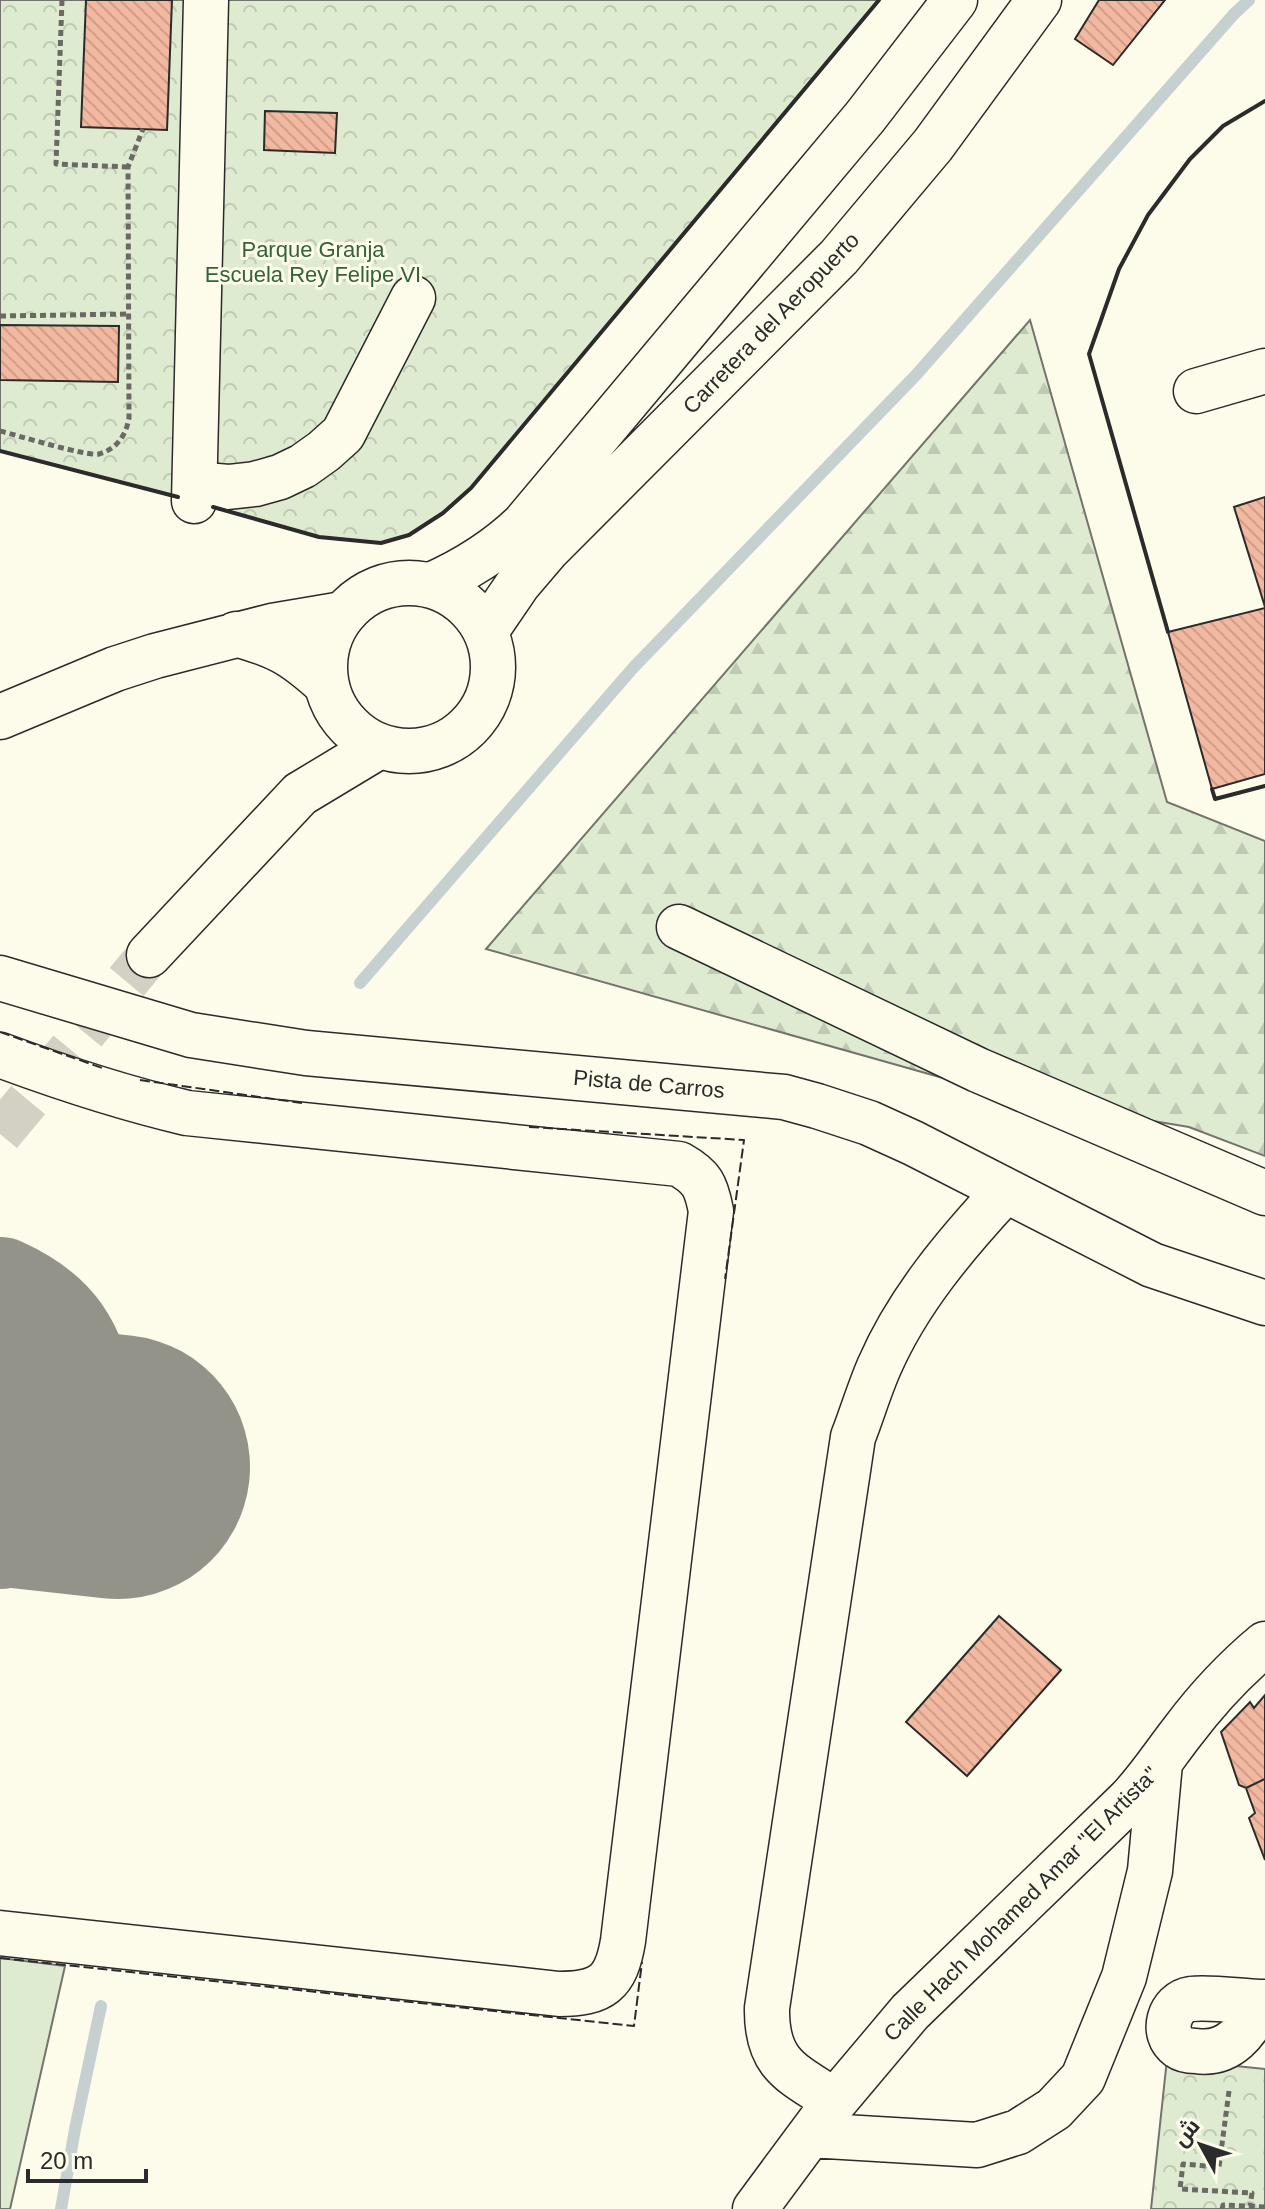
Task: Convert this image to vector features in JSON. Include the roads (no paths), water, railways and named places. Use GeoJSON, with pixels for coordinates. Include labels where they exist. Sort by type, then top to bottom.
{"type":"FeatureCollection","features":[{"type":"Feature","properties":{"kind":"street"},"geometry":{"type":"LineString","coordinates":[[206,0],[194,493],[280,477],[324,451],[343,434],[413,298]]}},
{"type":"Feature","properties":{"kind":"street"},"geometry":{"type":"LineString","coordinates":[[431,585],[487,556],[524,524],[865,117],[955,0]]}},
{"type":"Feature","properties":{"kind":"street","name":"Carretera del Aeropuerto"},"geometry":{"type":"LineString","coordinates":[[486,631],[518,584],[547,550],[848,247],[933,145],[1039,0]]}},
{"type":"Feature","properties":{"kind":"street"},"geometry":{"type":"LineString","coordinates":[[1196,391],[1265,371]]}},
{"type":"Feature","properties":{"kind":"street"},"geometry":{"type":"LineString","coordinates":[[236,634],[270,644],[300,661],[331,697],[347,725],[361,738],[397,752],[415,752],[442,745],[465,731],[482,710],[492,685],[494,657],[486,631],[463,602],[431,585],[399,583],[368,593],[343,614],[330,635],[327,647],[325,660],[331,697],[300,794]]}},
{"type":"Feature","properties":{"kind":"street"},"geometry":{"type":"LineString","coordinates":[[0,717],[115,669],[155,656],[236,634],[343,614]]}},
{"type":"Feature","properties":{"kind":"street"},"geometry":{"type":"LineString","coordinates":[[149,955],[300,794],[378,747]]}},
{"type":"Feature","properties":{"kind":"street"},"geometry":{"type":"LineString","coordinates":[[679,927],[978,1070],[1265,1193]]}},
{"type":"Feature","properties":{"kind":"street","name":"Pista de Carros"},"geometry":{"type":"LineString","coordinates":[[0,978],[191,1035],[243,1044],[306,1053],[784,1097],[869,1123],[1152,1265],[1265,1303]]}},
{"type":"Feature","properties":{"kind":"street"},"geometry":{"type":"LineString","coordinates":[[0,1055],[79,1084],[187,1113],[679,1164],[696,1174],[707,1190],[711,1211],[623,1941],[619,1965],[605,1984],[583,1994],[559,1994],[0,1933]]}},
{"type":"Feature","properties":{"kind":"street"},"geometry":{"type":"LineString","coordinates":[[1005,1191],[952,1249],[909,1310],[879,1366],[853,1437],[767,2008],[771,2049],[796,2075],[823,2118],[977,2145],[1018,2132],[1054,2109],[1083,2078],[1124,1977],[1150,1871],[1160,1763]]}},
{"type":"Feature","properties":{"kind":"street","name":"Calle Hach Mohamed Amar \"El Artista\""},"geometry":{"type":"LineString","coordinates":[[755,2209],[823,2118],[910,2012],[1129,1800],[1207,1701],[1265,1644]]}},
{"type":"Feature","properties":{"kind":"street"},"geometry":{"type":"LineString","coordinates":[[1189,1999],[1262,2002],[1239,2037],[1221,2048],[1201,2052],[1180,2049],[1172,2040],[1168,2028],[1170,2016],[1177,2005],[1189,1999]]}},
{"type":"Feature","properties":{"kind":"waterway"},"geometry":{"type":"LineString","coordinates":[[360,983],[633,668],[916,375],[1249,0]]}},
{"type":"Feature","properties":{"kind":"waterway"},"geometry":{"type":"LineString","coordinates":[[61,2209],[101,2006]]}},
{"type":"Feature","properties":{"kind":"tunnel"},"geometry":{"type":"LineString","coordinates":[[0,1134],[149,955]]}},
{"type":"Feature","properties":{"kind":"park label","name":"Parque Granja Escuela Rey Felipe VI"},"geometry":{"type":"Point","coordinates":[313,262]}}]}
